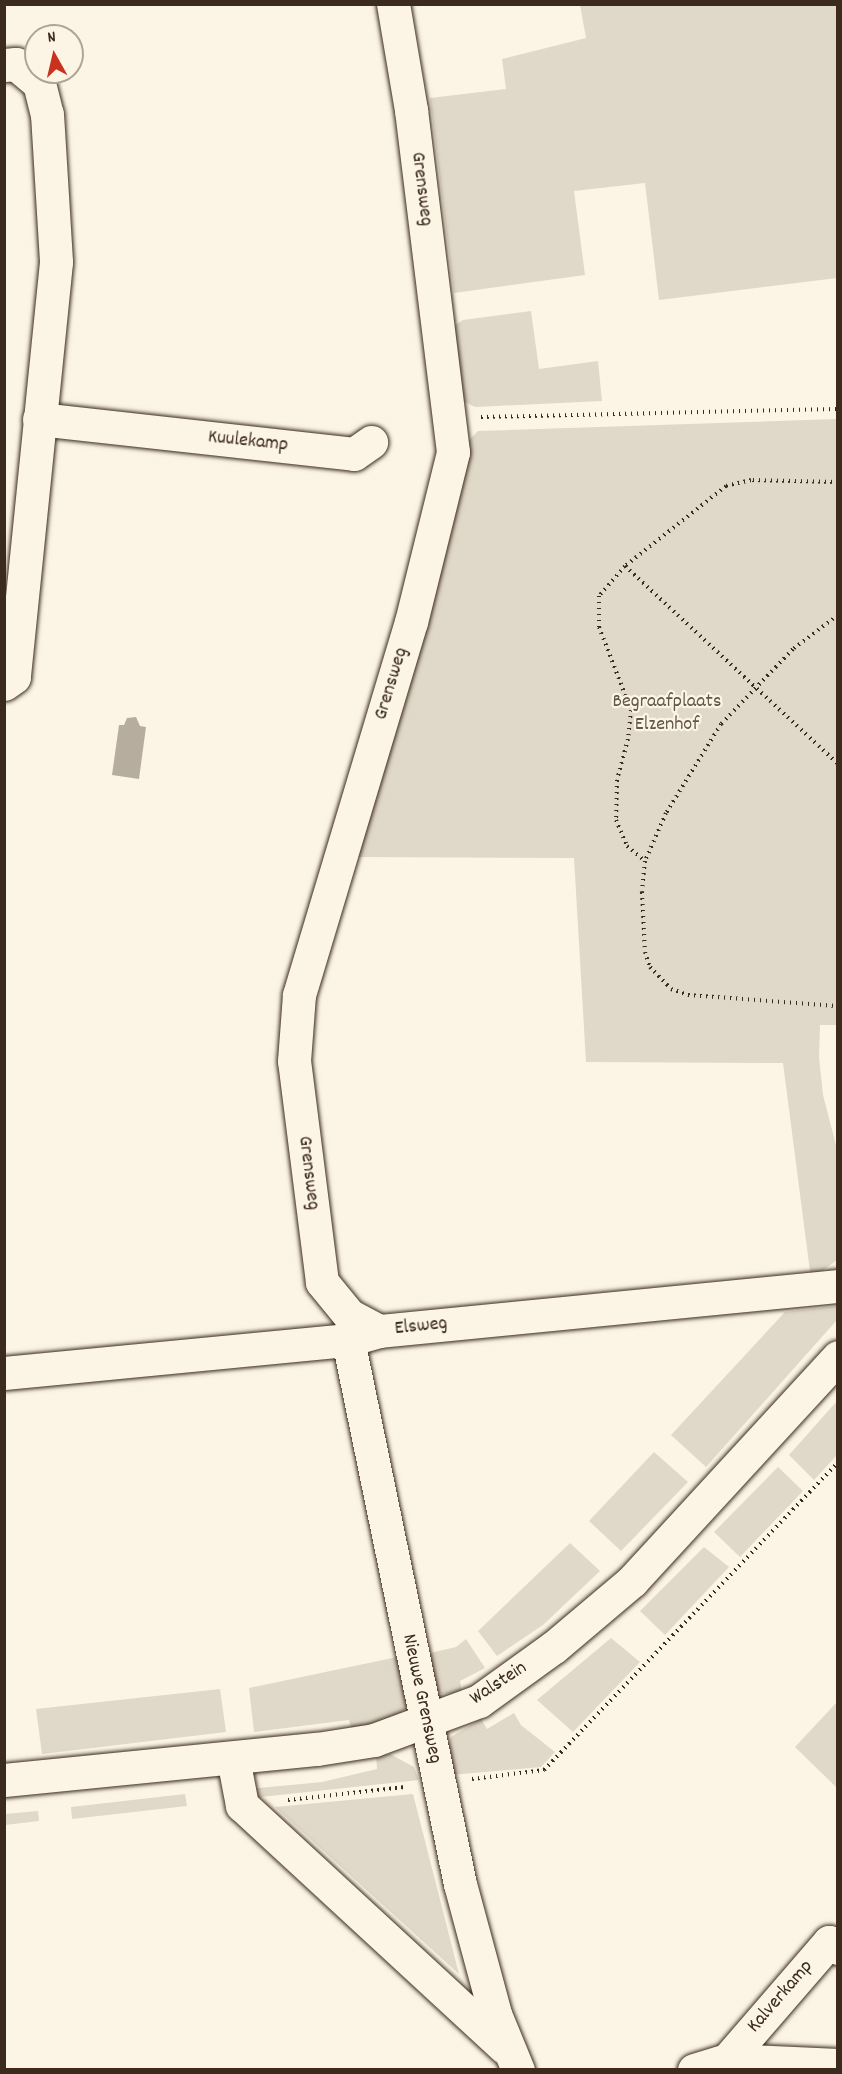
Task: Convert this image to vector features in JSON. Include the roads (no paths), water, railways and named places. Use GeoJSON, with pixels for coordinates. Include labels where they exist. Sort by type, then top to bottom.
{"type":"FeatureCollection","features":[{"type":"Feature","properties":{"kind":"street","name":"Grensweg"},"geometry":{"type":"LineString","coordinates":[[364,1336],[322,1282],[294,1061],[299,995],[440,512],[453,452],[411,110],[393,4]]}},
{"type":"Feature","properties":{"kind":"street"},"geometry":{"type":"LineString","coordinates":[[4,65],[16,64],[39,83],[47,114],[56,262],[14,677],[4,684]]}},
{"type":"Feature","properties":{"kind":"street","name":"Kuulekamp"},"geometry":{"type":"LineString","coordinates":[[39,419],[354,454],[371,442]]}},
{"type":"Feature","properties":{"kind":"street","name":"Elsweg"},"geometry":{"type":"LineString","coordinates":[[4,1373],[837,1286]]}},
{"type":"Feature","properties":{"kind":"street","name":"Nieuwe Grensweg"},"geometry":{"type":"LineString","coordinates":[[364,1336],[426,1721],[460,1884],[495,2014],[515,2062]]}},
{"type":"Feature","properties":{"kind":"street","name":"Walstein"},"geometry":{"type":"LineString","coordinates":[[4,1780],[233,1758],[374,1740],[479,1701],[554,1647],[632,1581],[837,1357]]}},
{"type":"Feature","properties":{"kind":"street","name":"Nieuwe Grensweg"},"geometry":{"type":"LineString","coordinates":[[233,1758],[242,1805],[515,2062]]}},
{"type":"Feature","properties":{"kind":"street","name":"Kalverkamp"},"geometry":{"type":"LineString","coordinates":[[727,2060],[829,1942],[837,1948]]}},
{"type":"Feature","properties":{"kind":"street","name":"Kalverkamp"},"geometry":{"type":"LineString","coordinates":[[694,2070],[727,2060],[837,2065]]}},
{"type":"Feature","properties":{"kind":"park label","name":"Begraafplaats Elzenhof"},"geometry":{"type":"Point","coordinates":[667,714]}}]}
